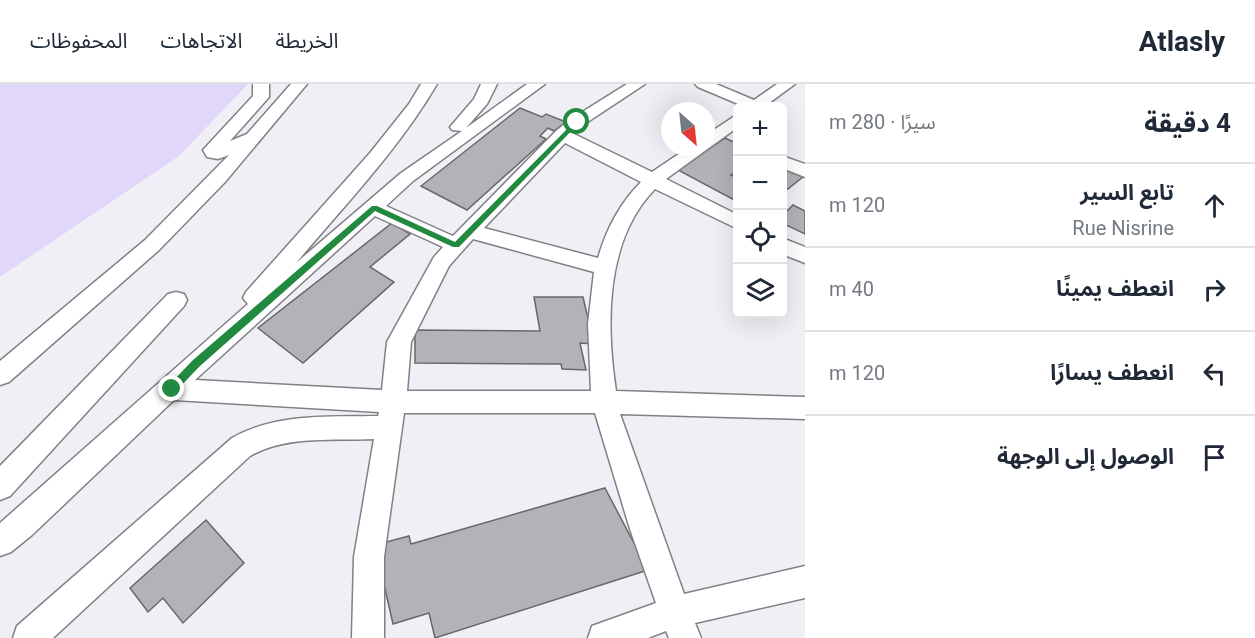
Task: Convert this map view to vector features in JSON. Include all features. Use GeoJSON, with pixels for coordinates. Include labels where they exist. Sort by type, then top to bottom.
{"type":"FeatureCollection","features":[{"type":"Feature","properties":{"kind":"street"},"geometry":{"type":"LineString","coordinates":[[259,133],[218,154],[213,153],[212,150],[261,97],[261,84]]}},
{"type":"Feature","properties":{"kind":"street"},"geometry":{"type":"LineString","coordinates":[[0,375],[152,245],[219,178],[298,84]]}},
{"type":"Feature","properties":{"kind":"street"},"geometry":{"type":"LineString","coordinates":[[0,541],[22,525],[172,389],[197,363],[376,157],[416,106],[429,84]]}},
{"type":"Feature","properties":{"kind":"street"},"geometry":{"type":"LineString","coordinates":[[197,363],[408,177],[469,116],[481,101],[489,84]]}},
{"type":"Feature","properties":{"kind":"street"},"geometry":{"type":"LineString","coordinates":[[408,177],[444,154],[490,116],[537,84]]}},
{"type":"Feature","properties":{"kind":"street"},"geometry":{"type":"LineString","coordinates":[[368,638],[369,557],[391,415],[399,342],[441,262],[463,238],[562,135],[577,122],[637,84]]}},
{"type":"Feature","properties":{"kind":"street"},"geometry":{"type":"LineString","coordinates":[[703,84],[746,102]]}},
{"type":"Feature","properties":{"kind":"street"},"geometry":{"type":"LineString","coordinates":[[761,102],[787,84]]}},
{"type":"Feature","properties":{"kind":"street"},"geometry":{"type":"LineString","coordinates":[[715,136],[733,124]]}},
{"type":"Feature","properties":{"kind":"street"},"geometry":{"type":"LineString","coordinates":[[721,132],[733,138]]}},
{"type":"Feature","properties":{"kind":"street"},"geometry":{"type":"LineString","coordinates":[[562,135],[733,221]]}},
{"type":"Feature","properties":{"kind":"street"},"geometry":{"type":"LineString","coordinates":[[680,625],[638,512],[605,402],[599,335],[599,297],[628,211],[652,181],[687,156]]}},
{"type":"Feature","properties":{"kind":"street"},"geometry":{"type":"LineString","coordinates":[[787,162],[805,171]]}},
{"type":"Feature","properties":{"kind":"street"},"geometry":{"type":"LineString","coordinates":[[375,208],[463,238],[607,268]]}},
{"type":"Feature","properties":{"kind":"street"},"geometry":{"type":"LineString","coordinates":[[787,247],[805,256]]}},
{"type":"Feature","properties":{"kind":"street"},"geometry":{"type":"LineString","coordinates":[[0,486],[176,300]]}},
{"type":"Feature","properties":{"kind":"street"},"geometry":{"type":"LineString","coordinates":[[172,389],[391,415]]}},
{"type":"Feature","properties":{"kind":"street"},"geometry":{"type":"LineString","coordinates":[[29,638],[241,447],[258,437],[280,431],[391,415],[605,402],[805,408]]}},
{"type":"Feature","properties":{"kind":"street"},"geometry":{"type":"LineString","coordinates":[[604,638],[680,625],[805,582]]}},
{"type":"Feature","properties":{"kind":"shaded area"},"geometry":{"type":"Polygon","coordinates":[[[0,84],[248,84],[179,156],[0,277],[0,84]]]}},
{"type":"Feature","properties":{"kind":"building"},"geometry":{"type":"Polygon","coordinates":[[[520,108],[542,117],[546,114],[566,122],[554,131],[548,128],[540,136],[546,139],[467,210],[421,186],[520,108]]]}},
{"type":"Feature","properties":{"kind":"building"},"geometry":{"type":"Polygon","coordinates":[[[725,138],[733,142],[733,174],[731,175],[733,176],[733,199],[678,170],[699,156],[715,156],[715,145],[725,138]]]}},
{"type":"Feature","properties":{"kind":"building"},"geometry":{"type":"Polygon","coordinates":[[[787,168],[804,176],[787,189],[787,168]]]}},
{"type":"Feature","properties":{"kind":"building"},"geometry":{"type":"Polygon","coordinates":[[[793,205],[805,211],[805,234],[787,225],[787,211],[793,205]]]}},
{"type":"Feature","properties":{"kind":"building"},"geometry":{"type":"Polygon","coordinates":[[[392,223],[410,234],[370,267],[394,282],[303,363],[258,328],[392,223]]]}},
{"type":"Feature","properties":{"kind":"building"},"geometry":{"type":"Polygon","coordinates":[[[534,297],[583,297],[594,344],[580,343],[586,370],[562,369],[561,364],[415,363],[415,330],[540,331],[534,297]]]}},
{"type":"Feature","properties":{"kind":"building"},"geometry":{"type":"Polygon","coordinates":[[[605,488],[648,570],[435,638],[429,613],[393,624],[375,545],[409,536],[411,544],[605,488]]]}},
{"type":"Feature","properties":{"kind":"building"},"geometry":{"type":"Polygon","coordinates":[[[206,520],[244,563],[183,623],[163,598],[148,612],[130,588],[206,520]]]}},
{"type":"Feature","properties":{"kind":"route"},"geometry":{"type":"LineString","coordinates":[[172,389],[197,363],[375,208],[456,245],[577,122]]}}]}
